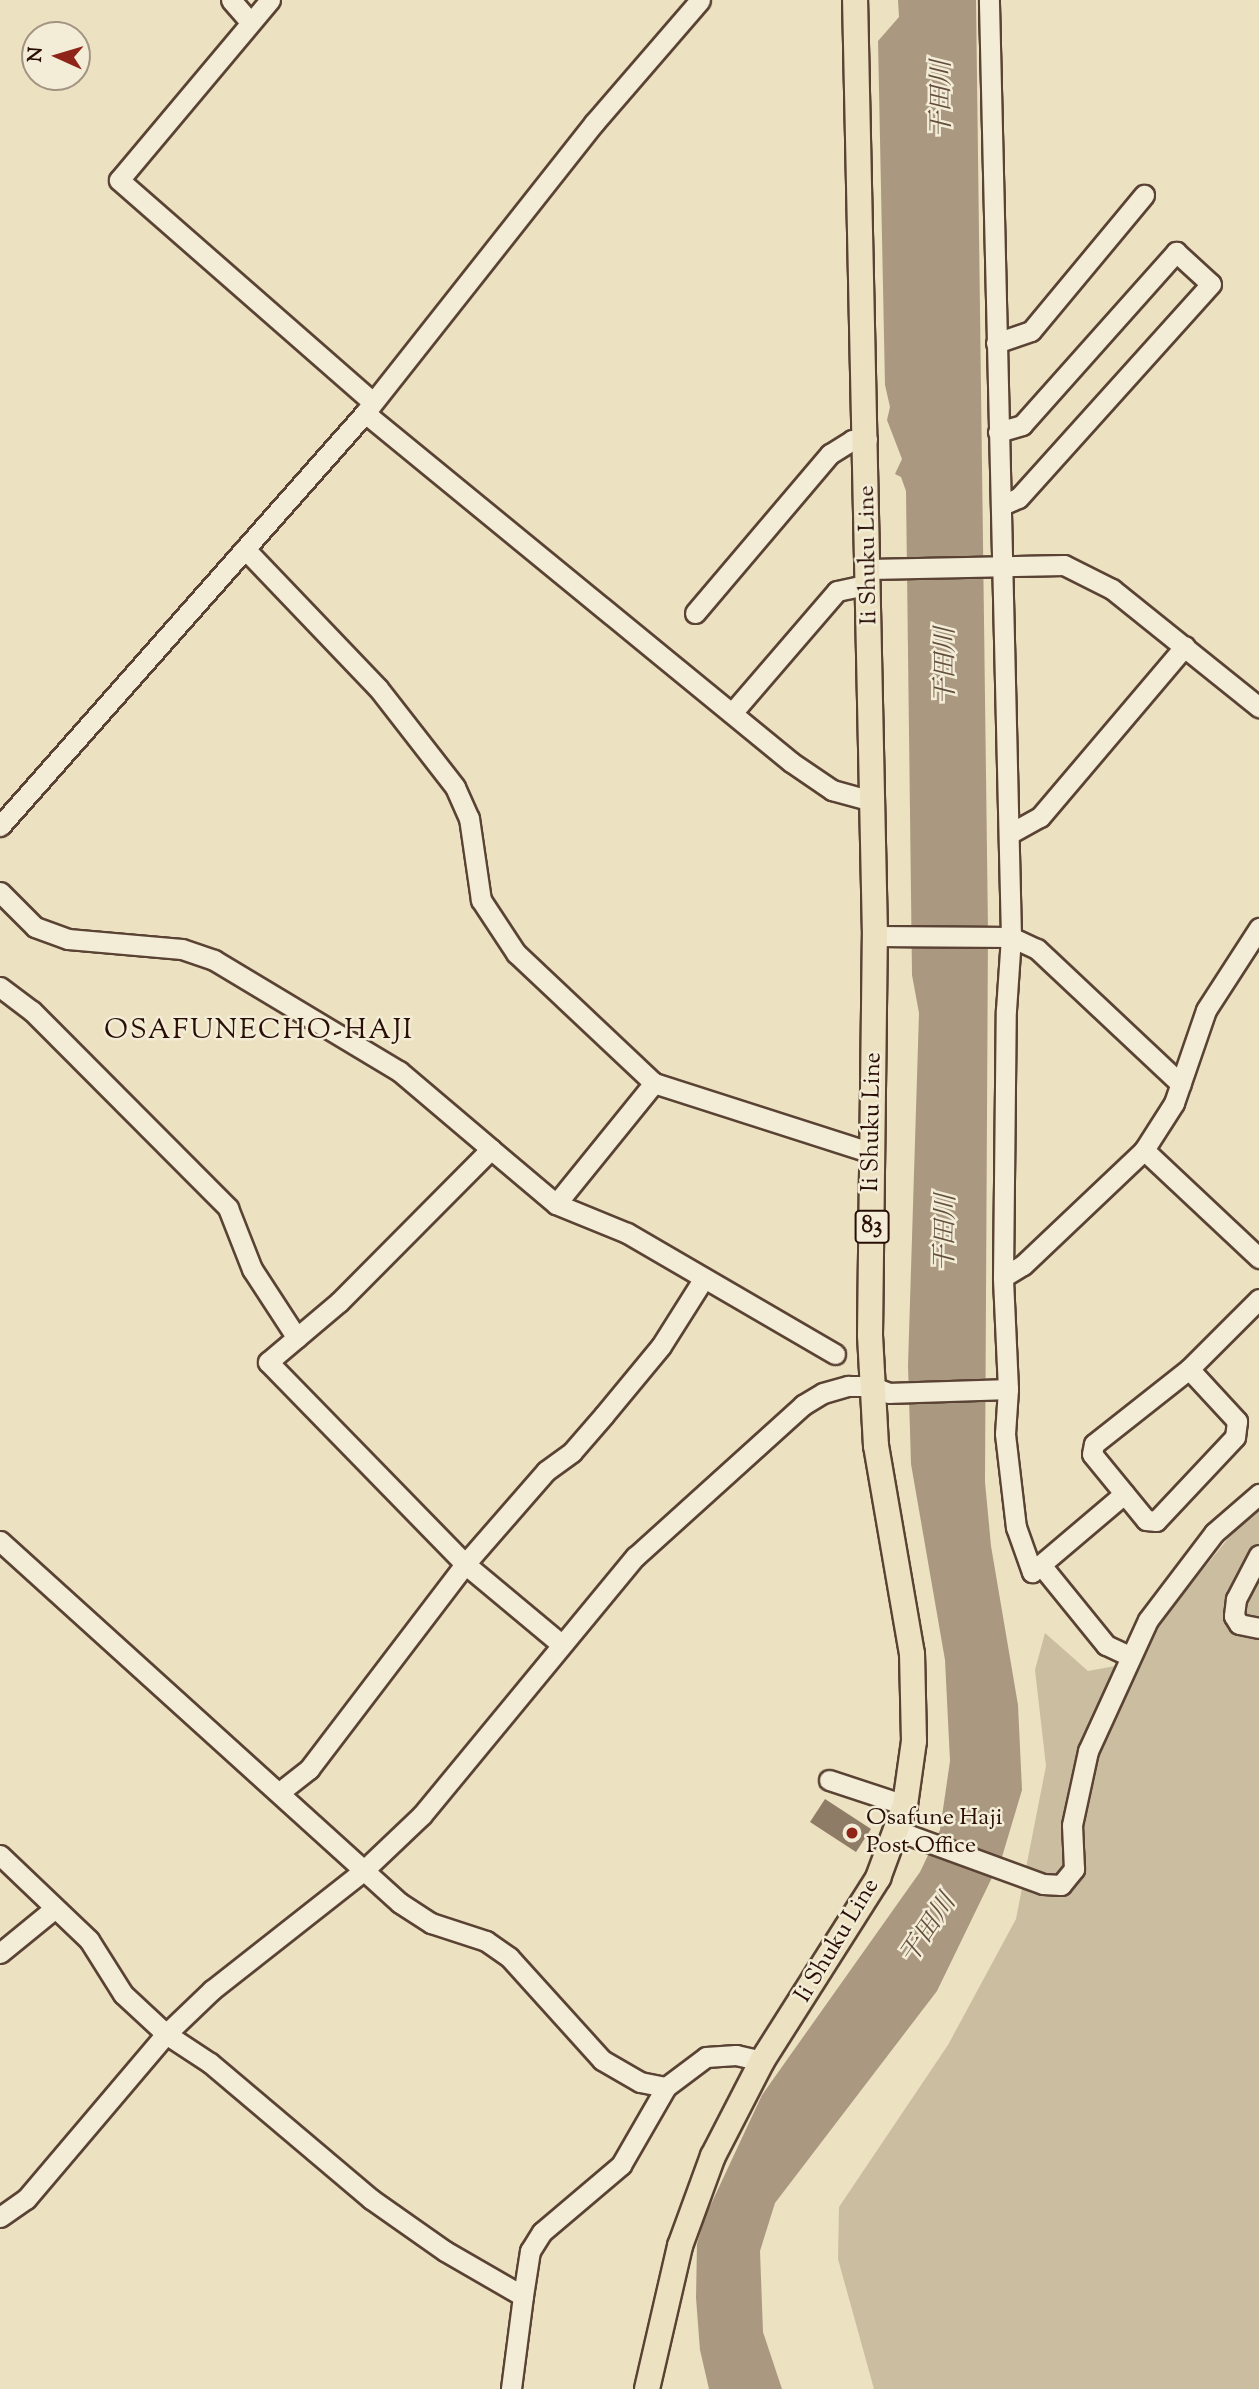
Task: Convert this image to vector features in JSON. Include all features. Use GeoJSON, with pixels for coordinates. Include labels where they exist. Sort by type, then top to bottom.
{"type":"FeatureCollection","features":[{"type":"Feature","properties":{"kind":"main road","name":"Ii Shuku Line"},"geometry":{"type":"LineString","coordinates":[[647,2389],[680,2246],[713,2156],[762,2061],[878,1878],[898,1831],[905,1805],[914,1741],[912,1654],[876,1446],[880,1389],[873,1153],[885,936],[872,801],[877,574],[867,439],[855,0]]}},
{"type":"Feature","properties":{"kind":"street"},"geometry":{"type":"LineString","coordinates":[[231,0],[250,22]]}},
{"type":"Feature","properties":{"kind":"street"},"geometry":{"type":"LineString","coordinates":[[270,0],[119,180],[369,408],[732,713],[832,790],[872,801]]}},
{"type":"Feature","properties":{"kind":"street"},"geometry":{"type":"LineString","coordinates":[[0,826],[369,408],[594,124],[700,0]]}},
{"type":"Feature","properties":{"kind":"street"},"geometry":{"type":"LineString","coordinates":[[989,0],[1009,834],[1001,1389],[1016,1527],[1032,1572],[1124,1494]]}},
{"type":"Feature","properties":{"kind":"street"},"geometry":{"type":"LineString","coordinates":[[996,343],[1031,331],[1144,195]]}},
{"type":"Feature","properties":{"kind":"street"},"geometry":{"type":"LineString","coordinates":[[998,432],[1022,425],[1176,252],[1211,284],[1018,498],[1002,505]]}},
{"type":"Feature","properties":{"kind":"street"},"geometry":{"type":"LineString","coordinates":[[695,613],[830,454],[852,440],[867,439]]}},
{"type":"Feature","properties":{"kind":"street"},"geometry":{"type":"LineString","coordinates":[[245,549],[378,688],[455,788],[469,818],[481,900],[516,953],[654,1083],[873,1153]]}},
{"type":"Feature","properties":{"kind":"street"},"geometry":{"type":"LineString","coordinates":[[732,713],[837,591],[877,574],[1064,565],[1088,574],[1185,646],[1259,708]]}},
{"type":"Feature","properties":{"kind":"street"},"geometry":{"type":"LineString","coordinates":[[1009,834],[1040,817],[1185,646]]}},
{"type":"Feature","properties":{"kind":"street"},"geometry":{"type":"LineString","coordinates":[[0,892],[35,927],[68,939],[182,949],[214,960],[399,1071],[556,1204],[627,1233],[835,1354]]}},
{"type":"Feature","properties":{"kind":"street"},"geometry":{"type":"LineString","coordinates":[[1003,1277],[1023,1265],[1144,1150],[1181,1084],[1206,1010],[1259,928]]}},
{"type":"Feature","properties":{"kind":"street"},"geometry":{"type":"LineString","coordinates":[[885,936],[1006,937],[1037,949],[1181,1084]]}},
{"type":"Feature","properties":{"kind":"street"},"geometry":{"type":"LineString","coordinates":[[0,987],[32,1011],[228,1208],[252,1269],[297,1338]]}},
{"type":"Feature","properties":{"kind":"street"},"geometry":{"type":"LineString","coordinates":[[556,1204],[654,1083]]}},
{"type":"Feature","properties":{"kind":"street"},"geometry":{"type":"LineString","coordinates":[[491,1149],[372,1271],[268,1362],[465,1564],[561,1644]]}},
{"type":"Feature","properties":{"kind":"street"},"geometry":{"type":"LineString","coordinates":[[1144,1150],[1259,1258]]}},
{"type":"Feature","properties":{"kind":"street"},"geometry":{"type":"LineString","coordinates":[[281,1791],[309,1769],[465,1564],[546,1471],[572,1451],[661,1346],[704,1278]]}},
{"type":"Feature","properties":{"kind":"street"},"geometry":{"type":"LineString","coordinates":[[1189,1369],[1237,1421],[1236,1437],[1156,1521],[1146,1520],[1092,1454],[1094,1444],[1189,1369],[1259,1299]]}},
{"type":"Feature","properties":{"kind":"street"},"geometry":{"type":"LineString","coordinates":[[0,2217],[26,2199],[166,2034],[212,1990],[363,1871],[422,1815],[635,1557],[803,1405],[823,1393],[880,1389],[1001,1389]]}},
{"type":"Feature","properties":{"kind":"street"},"geometry":{"type":"LineString","coordinates":[[898,1831],[1043,1884],[1061,1885],[1074,1869],[1072,1825],[1088,1751],[1130,1656],[1162,1598],[1213,1533],[1259,1494]]}},
{"type":"Feature","properties":{"kind":"street"},"geometry":{"type":"LineString","coordinates":[[0,1541],[281,1791],[363,1871],[431,1923],[486,1941],[509,1957],[602,2060],[640,2082],[666,2087]]}},
{"type":"Feature","properties":{"kind":"street"},"geometry":{"type":"LineString","coordinates":[[1259,1556],[1236,1599],[1234,1616],[1239,1624],[1259,1628]]}},
{"type":"Feature","properties":{"kind":"street"},"geometry":{"type":"LineString","coordinates":[[1041,1565],[1106,1645],[1130,1656]]}},
{"type":"Feature","properties":{"kind":"street"},"geometry":{"type":"LineString","coordinates":[[829,1780],[905,1805]]}},
{"type":"Feature","properties":{"kind":"street"},"geometry":{"type":"LineString","coordinates":[[0,1855],[89,1940],[122,1994],[166,2034],[210,2063],[371,2199],[445,2251],[523,2296]]}},
{"type":"Feature","properties":{"kind":"street"},"geometry":{"type":"LineString","coordinates":[[0,1954],[55,1908]]}},
{"type":"Feature","properties":{"kind":"street"},"geometry":{"type":"LineString","coordinates":[[511,2389],[530,2251],[542,2232],[621,2165],[666,2087],[706,2057],[736,2055],[762,2061]]}},
{"type":"Feature","properties":{"kind":"shaded area"},"geometry":{"type":"Polygon","coordinates":[[[1259,1510],[1259,2389],[874,2389],[838,2259],[839,2207],[948,2045],[1016,1919],[1046,1766],[1035,1670],[1045,1633],[1088,1671],[1126,1664],[1244,1519],[1259,1510]]]}},
{"type":"Feature","properties":{"kind":"water","name":"干田川"},"geometry":{"type":"Polygon","coordinates":[[[898,0],[976,0],[988,930],[985,1482],[991,1546],[1018,1705],[1022,1790],[1002,1857],[937,1991],[775,2203],[760,2251],[763,2332],[782,2389],[709,2389],[700,2350],[696,2298],[697,2244],[705,2217],[762,2095],[920,1872],[940,1830],[950,1761],[945,1660],[911,1464],[908,1366],[919,1013],[912,975],[906,491],[901,477],[895,474],[902,459],[887,420],[890,407],[885,385],[878,41],[899,17],[898,0]]]}},
{"type":"Feature","properties":{"kind":"building"},"geometry":{"type":"Polygon","coordinates":[[[825,1799],[871,1829],[856,1852],[810,1822],[825,1799]]]}},
{"type":"Feature","properties":{"kind":"place","name":"Osafune Haji Post Office"},"geometry":{"type":"Point","coordinates":[852,1833]}},
{"type":"Feature","properties":{"kind":"district","name":"OSAFUNECHO-HAJI"},"geometry":{"type":"Point","coordinates":[259,1031]}}]}
